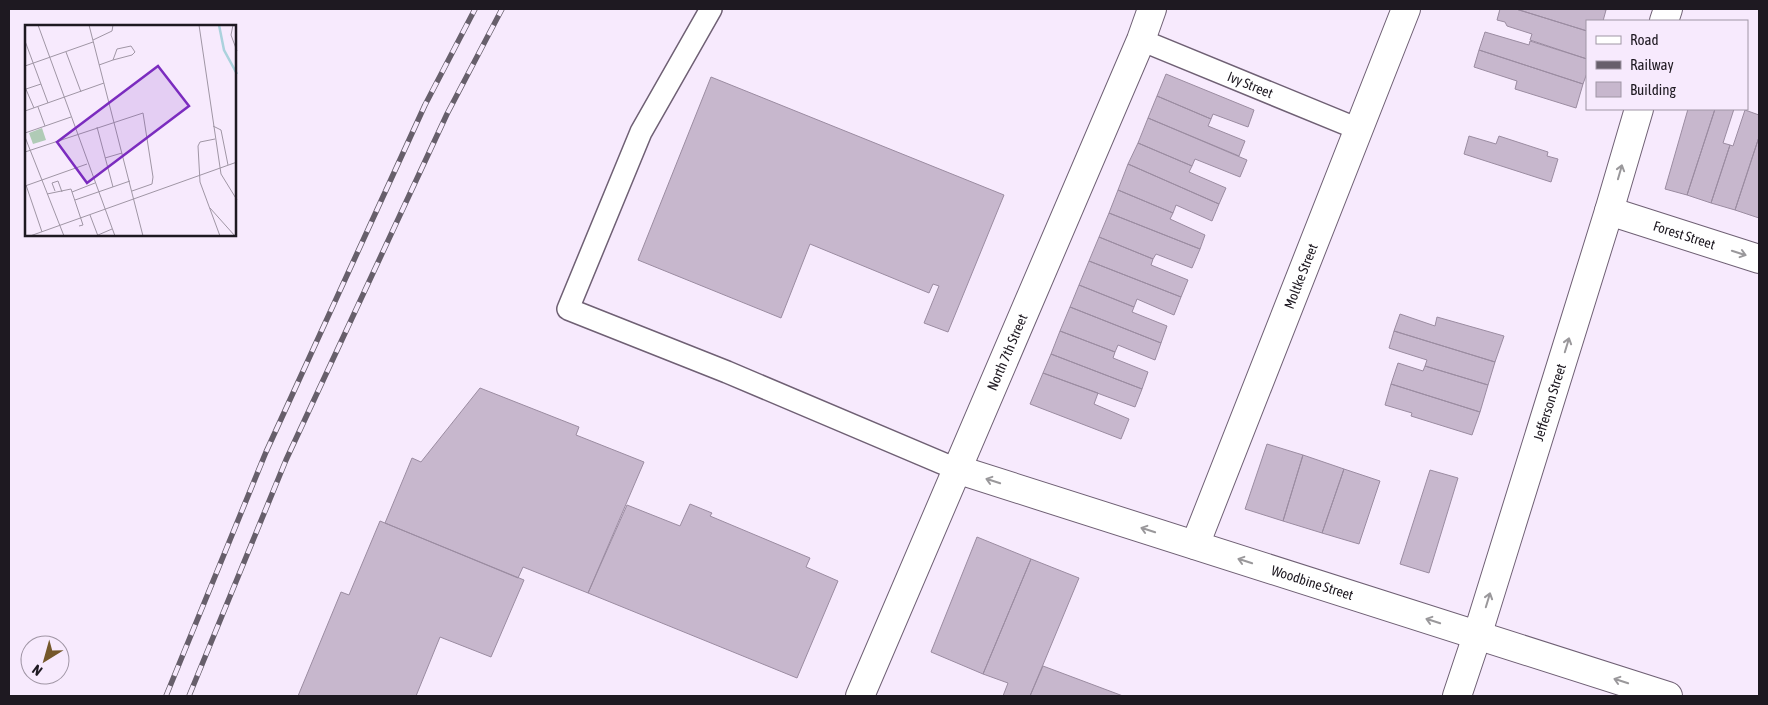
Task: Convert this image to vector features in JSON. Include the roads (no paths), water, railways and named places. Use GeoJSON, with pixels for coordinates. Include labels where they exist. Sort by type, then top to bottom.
{"type":"FeatureCollection","features":[{"type":"Feature","properties":{"kind":"street","name":"North 7th Street"},"geometry":{"type":"LineString","coordinates":[[860,696],[1141,40],[1152,9]]}},
{"type":"Feature","properties":{"kind":"street","name":"Moltke Street"},"geometry":{"type":"LineString","coordinates":[[1195,544],[1406,9]]}},
{"type":"Feature","properties":{"kind":"street","name":"Jefferson Street"},"geometry":{"type":"LineString","coordinates":[[1457,696],[1609,211],[1639,110]]}},
{"type":"Feature","properties":{"kind":"street","name":"Forest Street"},"geometry":{"type":"LineString","coordinates":[[1609,211],[1759,259]]}},
{"type":"Feature","properties":{"kind":"street","name":"Woodbine Street"},"geometry":{"type":"LineString","coordinates":[[956,469],[1668,696]]}},
{"type":"Feature","properties":{"kind":"lane"},"geometry":{"type":"LineString","coordinates":[[711,9],[642,132],[568,309],[727,372],[956,469]]}},
{"type":"Feature","properties":{"kind":"lane","name":"Ivy Street"},"geometry":{"type":"LineString","coordinates":[[1141,40],[1358,129]]}},
{"type":"Feature","properties":{"kind":"railway"},"geometry":{"type":"LineString","coordinates":[[166,696],[266,452],[425,105],[475,9]]}},
{"type":"Feature","properties":{"kind":"railway"},"geometry":{"type":"LineString","coordinates":[[189,696],[286,460],[447,114],[502,9]]}}]}
